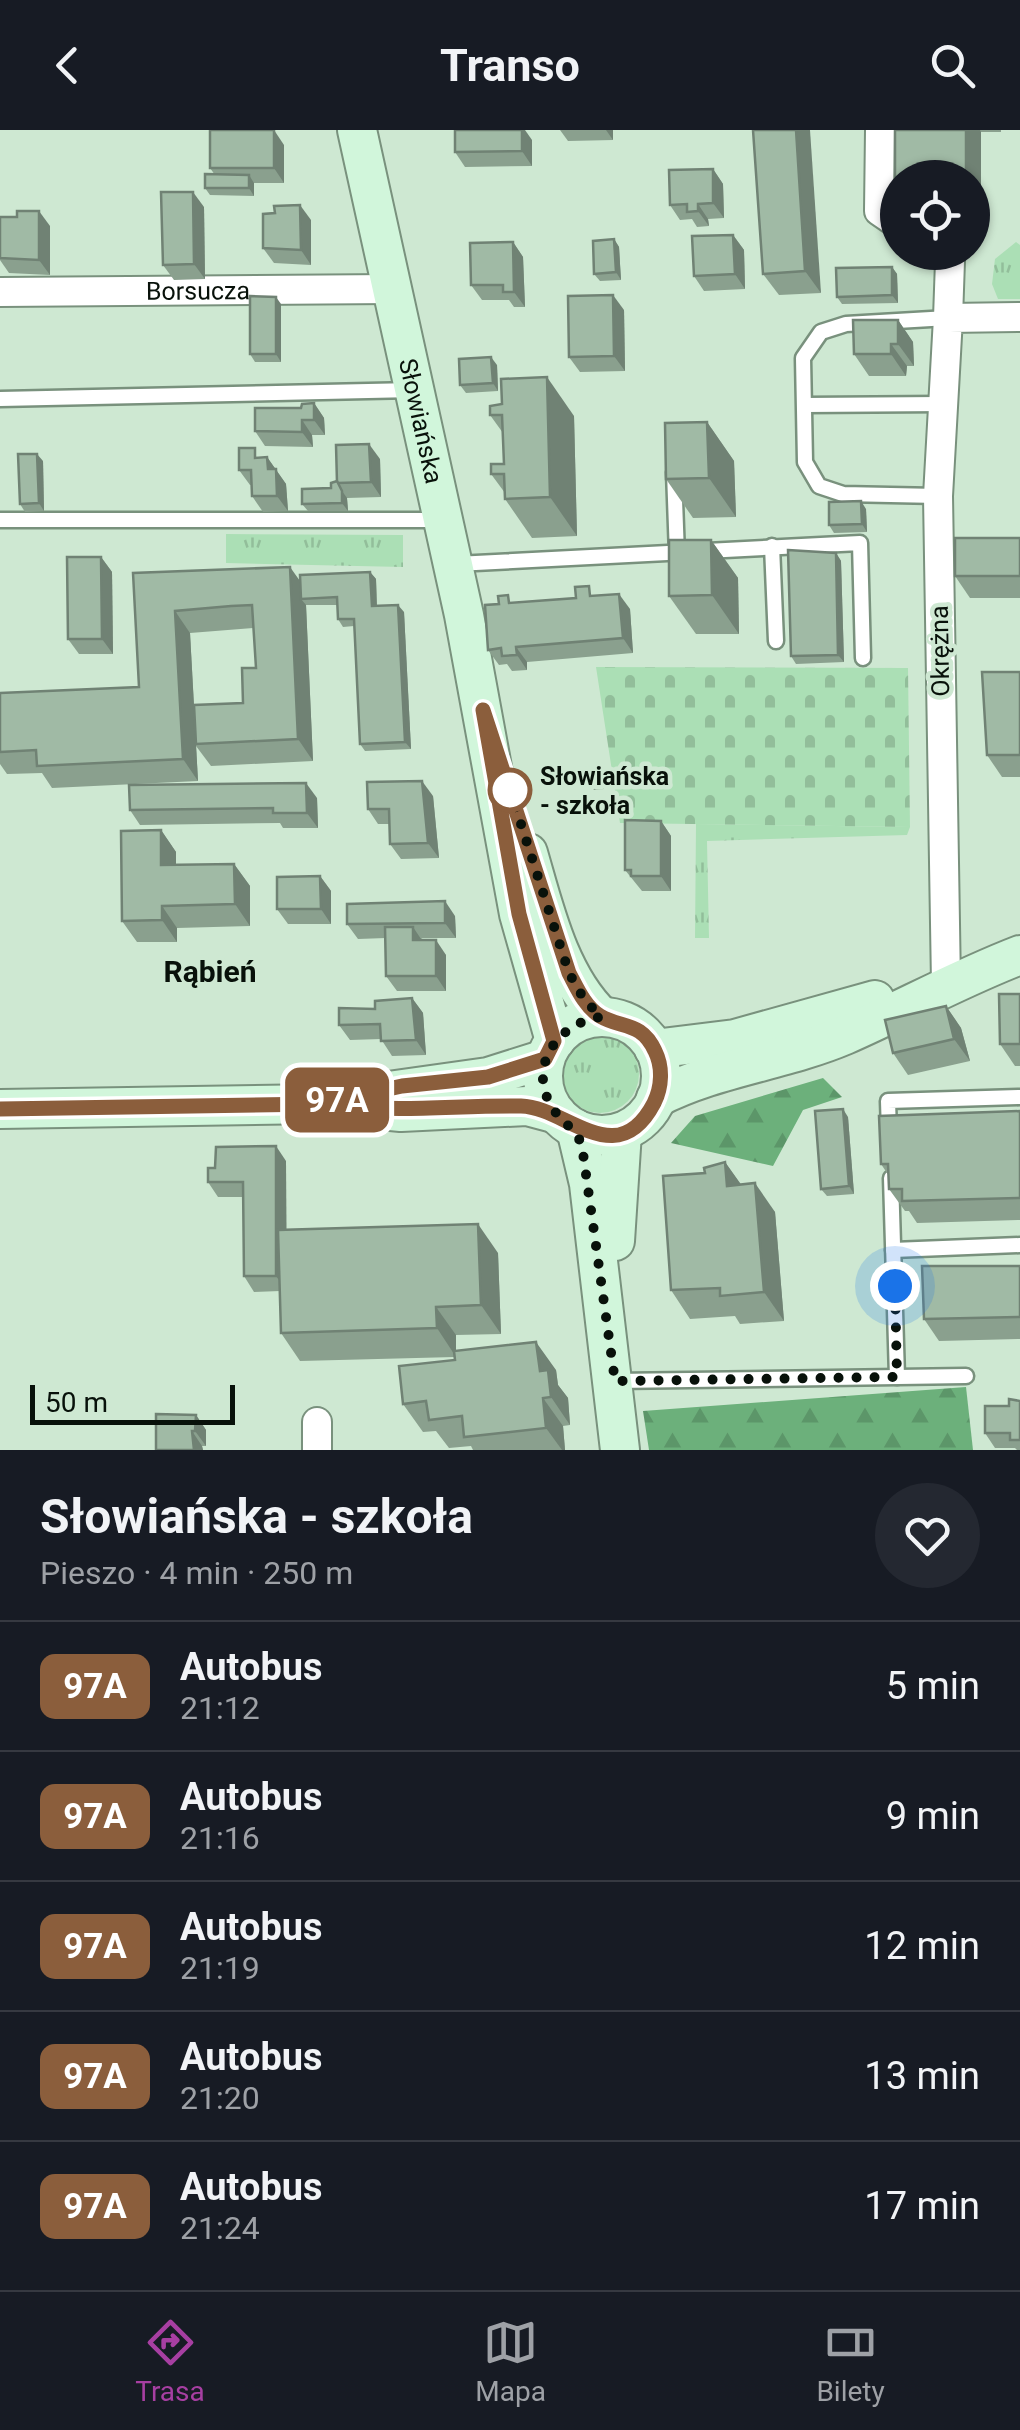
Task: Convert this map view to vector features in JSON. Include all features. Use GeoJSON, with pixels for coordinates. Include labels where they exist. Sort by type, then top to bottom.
{"type":"FeatureCollection","features":[{"type":"Feature","properties":{"kind":"main road","name":"Słowiańska"},"geometry":{"type":"LineString","coordinates":[[357,130],[453,564],[519,914],[550,1050]]}},
{"type":"Feature","properties":{"kind":"main road","name":"Słowiańska"},"geometry":{"type":"LineString","coordinates":[[483,710],[569,973],[585,1001],[602,1017]]}},
{"type":"Feature","properties":{"kind":"main road"},"geometry":{"type":"LineString","coordinates":[[656,1098],[692,1081],[844,1036],[946,984],[1020,954]]}},
{"type":"Feature","properties":{"kind":"main road"},"geometry":{"type":"LineString","coordinates":[[654,1049],[722,1042],[946,984]]}},
{"type":"Feature","properties":{"kind":"main road"},"geometry":{"type":"LineString","coordinates":[[0,1109],[319,1104],[401,1112],[528,1106],[598,1135],[622,1132],[648,1112],[656,1098],[660,1073],[654,1049],[628,1024],[602,1017],[570,1026],[550,1050],[488,1077],[402,1086],[319,1104]]}},
{"type":"Feature","properties":{"kind":"main road"},"geometry":{"type":"LineString","coordinates":[[550,1050],[543,1084],[586,1164],[614,1370],[620,1450]]}},
{"type":"Feature","properties":{"kind":"main road"},"geometry":{"type":"LineString","coordinates":[[614,1370],[622,1132]]}},
{"type":"Feature","properties":{"kind":"street"},"geometry":{"type":"LineString","coordinates":[[880,130],[880,212]]}},
{"type":"Feature","properties":{"kind":"street","name":"Okrężna"},"geometry":{"type":"LineString","coordinates":[[946,984],[938,496],[950,270]]}},
{"type":"Feature","properties":{"kind":"street","name":"Borsucza"},"geometry":{"type":"LineString","coordinates":[[0,292],[393,289]]}},
{"type":"Feature","properties":{"kind":"street"},"geometry":{"type":"LineString","coordinates":[[948,318],[1020,317]]}},
{"type":"Feature","properties":{"kind":"lane"},"geometry":{"type":"LineString","coordinates":[[938,496],[843,494],[819,486],[805,462],[804,358],[820,332],[846,324],[948,318]]}},
{"type":"Feature","properties":{"kind":"lane"},"geometry":{"type":"LineString","coordinates":[[0,399],[415,390]]}},
{"type":"Feature","properties":{"kind":"lane"},"geometry":{"type":"LineString","coordinates":[[804,405],[943,404]]}},
{"type":"Feature","properties":{"kind":"lane"},"geometry":{"type":"LineString","coordinates":[[673,458],[678,566]]}},
{"type":"Feature","properties":{"kind":"lane"},"geometry":{"type":"LineString","coordinates":[[0,520],[442,520]]}},
{"type":"Feature","properties":{"kind":"lane"},"geometry":{"type":"LineString","coordinates":[[453,564],[860,543],[863,658]]}},
{"type":"Feature","properties":{"kind":"lane"},"geometry":{"type":"LineString","coordinates":[[772,546],[776,641]]}},
{"type":"Feature","properties":{"kind":"lane"},"geometry":{"type":"LineString","coordinates":[[897,1377],[888,1101],[1020,1097]]}},
{"type":"Feature","properties":{"kind":"lane"},"geometry":{"type":"LineString","coordinates":[[894,1250],[1020,1245]]}},
{"type":"Feature","properties":{"kind":"lane"},"geometry":{"type":"LineString","coordinates":[[614,1370],[966,1376]]}},
{"type":"Feature","properties":{"kind":"green space"},"geometry":{"type":"Polygon","coordinates":[[[1016,242],[1020,245],[1020,299],[998,299],[992,284],[995,259],[1016,242]]]}},
{"type":"Feature","properties":{"kind":"green space"},"geometry":{"type":"Polygon","coordinates":[[[226,534],[403,535],[403,567],[226,563],[226,534]]]}},
{"type":"Feature","properties":{"kind":"green space"},"geometry":{"type":"Polygon","coordinates":[[[596,667],[908,668],[910,827],[620,823],[596,667]]]}},
{"type":"Feature","properties":{"kind":"green space"},"geometry":{"type":"Polygon","coordinates":[[[696,824],[910,827],[907,835],[707,841],[709,938],[695,938],[696,824]]]}},
{"type":"Feature","properties":{"kind":"green space"},"geometry":{"type":"Polygon","coordinates":[[[600,1035],[628,1046],[639,1074],[628,1102],[600,1113],[572,1102],[561,1074],[572,1046],[600,1035]]]}},
{"type":"Feature","properties":{"kind":"green space"},"geometry":{"type":"Polygon","coordinates":[[[823,1078],[842,1097],[803,1110],[773,1166],[671,1143],[695,1116],[823,1078]]]}},
{"type":"Feature","properties":{"kind":"green space"},"geometry":{"type":"Polygon","coordinates":[[[966,1387],[973,1450],[649,1450],[643,1411],[966,1387]]]}},
{"type":"Feature","properties":{"kind":"building"},"geometry":{"type":"Polygon","coordinates":[[[210,130],[274,130],[274,168],[210,168],[210,130]]]}},
{"type":"Feature","properties":{"kind":"building"},"geometry":{"type":"Polygon","coordinates":[[[455,130],[522,130],[522,151],[455,152],[455,130]]]}},
{"type":"Feature","properties":{"kind":"building"},"geometry":{"type":"Polygon","coordinates":[[[753,130],[796,130],[805,271],[763,274],[753,130]]]}},
{"type":"Feature","properties":{"kind":"building"},"geometry":{"type":"Polygon","coordinates":[[[895,130],[966,130],[966,160],[895,160],[895,130]]]}},
{"type":"Feature","properties":{"kind":"building"},"geometry":{"type":"Polygon","coordinates":[[[713,169],[713,203],[698,204],[698,211],[687,212],[687,204],[670,205],[669,170],[713,169]]]}},
{"type":"Feature","properties":{"kind":"building"},"geometry":{"type":"Polygon","coordinates":[[[205,174],[249,175],[249,188],[205,188],[205,174]]]}},
{"type":"Feature","properties":{"kind":"building"},"geometry":{"type":"Polygon","coordinates":[[[161,192],[193,192],[194,264],[163,265],[161,192]]]}},
{"type":"Feature","properties":{"kind":"building"},"geometry":{"type":"Polygon","coordinates":[[[300,205],[301,250],[263,248],[263,214],[275,213],[274,206],[300,205]]]}},
{"type":"Feature","properties":{"kind":"building"},"geometry":{"type":"Polygon","coordinates":[[[17,211],[39,211],[39,260],[0,258],[0,217],[17,217],[17,211]]]}},
{"type":"Feature","properties":{"kind":"building"},"geometry":{"type":"Polygon","coordinates":[[[733,235],[735,274],[694,276],[692,236],[733,235]]]}},
{"type":"Feature","properties":{"kind":"building"},"geometry":{"type":"Polygon","coordinates":[[[614,239],[616,272],[594,274],[593,241],[614,239]]]}},
{"type":"Feature","properties":{"kind":"building"},"geometry":{"type":"Polygon","coordinates":[[[513,242],[514,292],[503,292],[503,285],[471,285],[470,243],[513,242]]]}},
{"type":"Feature","properties":{"kind":"building"},"geometry":{"type":"Polygon","coordinates":[[[836,268],[892,270],[892,295],[837,297],[836,268]]]}},
{"type":"Feature","properties":{"kind":"building"},"geometry":{"type":"Polygon","coordinates":[[[613,295],[614,356],[569,357],[568,296],[613,295]]]}},
{"type":"Feature","properties":{"kind":"building"},"geometry":{"type":"Polygon","coordinates":[[[250,296],[276,297],[276,354],[250,354],[250,296]]]}},
{"type":"Feature","properties":{"kind":"building"},"geometry":{"type":"Polygon","coordinates":[[[853,320],[898,320],[898,344],[891,344],[891,354],[854,354],[853,320]]]}},
{"type":"Feature","properties":{"kind":"building"},"geometry":{"type":"Polygon","coordinates":[[[491,357],[493,383],[460,385],[459,359],[491,357]]]}},
{"type":"Feature","properties":{"kind":"building"},"geometry":{"type":"Polygon","coordinates":[[[547,377],[550,497],[505,499],[504,474],[491,474],[491,464],[504,464],[502,415],[490,415],[490,406],[502,404],[501,379],[547,377]]]}},
{"type":"Feature","properties":{"kind":"building"},"geometry":{"type":"Polygon","coordinates":[[[314,403],[314,420],[302,420],[302,432],[255,431],[255,408],[301,408],[302,404],[314,403]]]}},
{"type":"Feature","properties":{"kind":"building"},"geometry":{"type":"Polygon","coordinates":[[[707,422],[709,478],[666,479],[665,423],[707,422]]]}},
{"type":"Feature","properties":{"kind":"building"},"geometry":{"type":"Polygon","coordinates":[[[369,444],[371,482],[337,483],[336,445],[369,444]]]}},
{"type":"Feature","properties":{"kind":"building"},"geometry":{"type":"Polygon","coordinates":[[[239,448],[255,448],[255,458],[267,457],[268,469],[276,469],[277,496],[252,496],[251,470],[239,470],[239,448]]]}},
{"type":"Feature","properties":{"kind":"building"},"geometry":{"type":"Polygon","coordinates":[[[18,454],[37,454],[39,503],[20,504],[18,454]]]}},
{"type":"Feature","properties":{"kind":"building"},"geometry":{"type":"Polygon","coordinates":[[[337,481],[342,503],[302,504],[302,489],[331,488],[331,483],[337,481]]]}},
{"type":"Feature","properties":{"kind":"building"},"geometry":{"type":"Polygon","coordinates":[[[861,501],[862,524],[829,525],[829,502],[861,501]]]}},
{"type":"Feature","properties":{"kind":"building"},"geometry":{"type":"Polygon","coordinates":[[[955,538],[1020,538],[1020,576],[955,576],[955,538]]]}},
{"type":"Feature","properties":{"kind":"building"},"geometry":{"type":"Polygon","coordinates":[[[669,540],[711,540],[712,595],[669,596],[669,540]]]}},
{"type":"Feature","properties":{"kind":"building"},"geometry":{"type":"Polygon","coordinates":[[[788,550],[836,553],[838,655],[791,656],[788,550]]]}},
{"type":"Feature","properties":{"kind":"building"},"geometry":{"type":"Polygon","coordinates":[[[67,557],[101,557],[102,639],[68,639],[67,557]]]}},
{"type":"Feature","properties":{"kind":"building"},"geometry":{"type":"Polygon","coordinates":[[[290,567],[298,739],[196,744],[194,705],[243,703],[242,668],[256,668],[252,605],[175,611],[183,759],[37,766],[36,750],[0,752],[0,693],[139,687],[133,573],[290,567]]]}},
{"type":"Feature","properties":{"kind":"building"},"geometry":{"type":"Polygon","coordinates":[[[370,572],[372,606],[398,605],[405,742],[360,744],[354,619],[338,619],[337,597],[301,599],[300,575],[370,572]]]}},
{"type":"Feature","properties":{"kind":"building"},"geometry":{"type":"Polygon","coordinates":[[[589,586],[590,596],[619,594],[623,638],[516,647],[517,655],[502,656],[501,648],[488,650],[485,605],[499,604],[498,596],[508,595],[509,603],[576,598],[575,587],[589,586]]]}},
{"type":"Feature","properties":{"kind":"building"},"geometry":{"type":"Polygon","coordinates":[[[982,672],[1020,672],[1020,755],[987,755],[982,672]]]}},
{"type":"Feature","properties":{"kind":"building"},"geometry":{"type":"Polygon","coordinates":[[[598,769],[599,781],[588,783],[587,771],[598,769]]]}},
{"type":"Feature","properties":{"kind":"building"},"geometry":{"type":"Polygon","coordinates":[[[422,781],[428,843],[390,844],[389,809],[368,809],[367,782],[422,781]]]}},
{"type":"Feature","properties":{"kind":"building"},"geometry":{"type":"Polygon","coordinates":[[[306,783],[307,813],[273,813],[273,808],[130,810],[129,785],[306,783]]]}},
{"type":"Feature","properties":{"kind":"building"},"geometry":{"type":"Polygon","coordinates":[[[625,820],[661,821],[661,876],[631,876],[631,870],[625,870],[625,820]]]}},
{"type":"Feature","properties":{"kind":"building"},"geometry":{"type":"Polygon","coordinates":[[[161,830],[161,865],[234,864],[235,904],[162,906],[162,920],[122,921],[121,831],[161,830]]]}},
{"type":"Feature","properties":{"kind":"building"},"geometry":{"type":"Polygon","coordinates":[[[320,876],[321,909],[277,909],[277,877],[320,876]]]}},
{"type":"Feature","properties":{"kind":"building"},"geometry":{"type":"Polygon","coordinates":[[[445,901],[445,923],[347,924],[347,904],[445,901]]]}},
{"type":"Feature","properties":{"kind":"building"},"geometry":{"type":"Polygon","coordinates":[[[385,927],[413,927],[413,940],[436,940],[436,976],[386,976],[385,927]]]}},
{"type":"Feature","properties":{"kind":"building"},"geometry":{"type":"Polygon","coordinates":[[[999,994],[1020,994],[1020,1044],[1000,1044],[999,994]]]}},
{"type":"Feature","properties":{"kind":"building"},"geometry":{"type":"Polygon","coordinates":[[[412,998],[416,1040],[381,1041],[380,1024],[339,1025],[339,1008],[375,1009],[375,1001],[412,998]]]}},
{"type":"Feature","properties":{"kind":"building"},"geometry":{"type":"Polygon","coordinates":[[[946,1006],[954,1039],[893,1053],[885,1020],[946,1006]]]}},
{"type":"Feature","properties":{"kind":"building"},"geometry":{"type":"Polygon","coordinates":[[[843,1109],[849,1186],[821,1189],[815,1111],[843,1109]]]}},
{"type":"Feature","properties":{"kind":"building"},"geometry":{"type":"Polygon","coordinates":[[[1020,1111],[1020,1198],[902,1201],[902,1189],[889,1189],[888,1164],[881,1164],[879,1116],[1020,1111]]]}},
{"type":"Feature","properties":{"kind":"building"},"geometry":{"type":"Polygon","coordinates":[[[276,1146],[276,1276],[244,1276],[243,1182],[208,1182],[208,1168],[215,1168],[216,1147],[276,1146]]]}},
{"type":"Feature","properties":{"kind":"building"},"geometry":{"type":"Polygon","coordinates":[[[725,1162],[727,1186],[755,1183],[764,1292],[720,1296],[720,1288],[671,1290],[663,1176],[705,1173],[704,1168],[725,1162]]]}},
{"type":"Feature","properties":{"kind":"building"},"geometry":{"type":"Polygon","coordinates":[[[478,1224],[481,1305],[436,1307],[437,1328],[281,1333],[278,1230],[478,1224]]]}},
{"type":"Feature","properties":{"kind":"building"},"geometry":{"type":"Polygon","coordinates":[[[922,1266],[1020,1266],[1020,1317],[924,1319],[922,1266]]]}},
{"type":"Feature","properties":{"kind":"building"},"geometry":{"type":"Polygon","coordinates":[[[536,1342],[540,1371],[548,1370],[551,1397],[543,1398],[546,1428],[464,1437],[462,1416],[429,1420],[426,1401],[403,1404],[399,1366],[455,1360],[454,1351],[536,1342]]]}},
{"type":"Feature","properties":{"kind":"building"},"geometry":{"type":"Polygon","coordinates":[[[1009,1399],[1020,1401],[1020,1440],[1010,1440],[1010,1433],[985,1433],[985,1406],[1009,1406],[1009,1399]]]}},
{"type":"Feature","properties":{"kind":"building"},"geometry":{"type":"Polygon","coordinates":[[[156,1414],[196,1415],[192,1431],[194,1450],[156,1450],[156,1414]]]}},
{"type":"Feature","properties":{"kind":"bus line","name":"97A"},"geometry":{"type":"LineString","coordinates":[[0,1109],[319,1104],[402,1086],[488,1077],[545,1059],[554,1041],[542,984],[519,914],[496,804],[483,710],[569,973],[585,1001],[602,1017],[636,1028],[649,1041],[657,1056],[659,1090],[648,1112],[636,1124],[622,1132],[598,1135],[576,1130],[556,1114],[528,1106],[401,1112],[346,1106]]}},
{"type":"Feature","properties":{"kind":"place","name":"Słowiańska - szkoła"},"geometry":{"type":"Point","coordinates":[510,790]}},
{"type":"Feature","properties":{"kind":"district","name":"Rąbień"},"geometry":{"type":"Point","coordinates":[210,971]}},
{"type":"Feature","properties":{"kind":"route"},"geometry":{"type":"LineString","coordinates":[[510,790],[569,973],[585,1001],[602,1017],[570,1026],[554,1041],[545,1059],[543,1084],[552,1107],[576,1130],[582,1146],[615,1381],[897,1377],[895,1286]]}}]}
